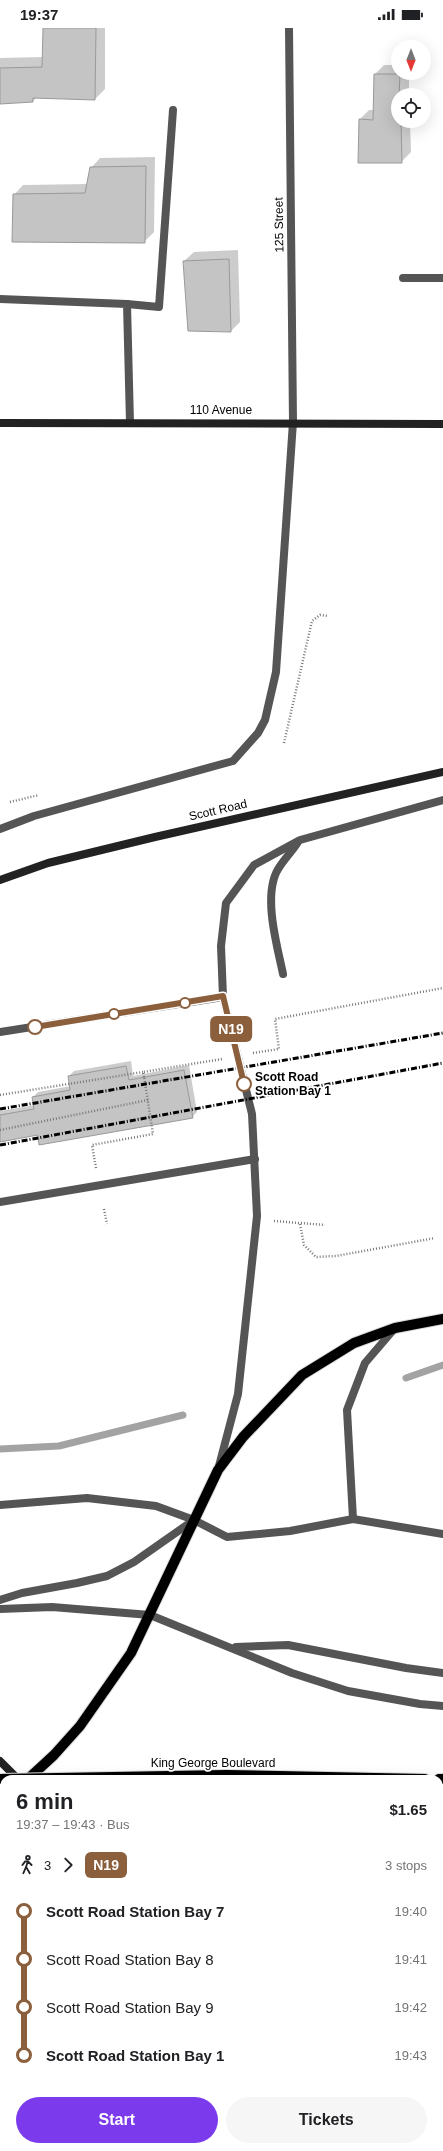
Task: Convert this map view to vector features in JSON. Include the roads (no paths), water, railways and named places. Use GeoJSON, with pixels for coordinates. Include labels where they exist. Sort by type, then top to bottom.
{"type":"FeatureCollection","features":[{"type":"Feature","properties":{"kind":"main road","name":"110 Avenue"},"geometry":{"type":"LineString","coordinates":[[0,423],[293,422],[443,424]]}},
{"type":"Feature","properties":{"kind":"main road","name":"Scott Road"},"geometry":{"type":"LineString","coordinates":[[0,880],[48,863],[155,836],[443,772]]}},
{"type":"Feature","properties":{"kind":"main road"},"geometry":{"type":"LineString","coordinates":[[32,1775],[54,1755],[80,1726],[131,1653],[218,1470],[243,1437],[302,1375],[354,1343],[395,1328],[443,1319]]}},
{"type":"Feature","properties":{"kind":"main road"},"geometry":{"type":"LineString","coordinates":[[0,1761],[14,1775]]}},
{"type":"Feature","properties":{"kind":"street","name":"125 Street"},"geometry":{"type":"LineString","coordinates":[[0,829],[34,816],[233,762],[258,733],[265,720],[276,672],[293,422],[289,28]]}},
{"type":"Feature","properties":{"kind":"street"},"geometry":{"type":"LineString","coordinates":[[0,299],[127,304],[159,307],[173,110]]}},
{"type":"Feature","properties":{"kind":"street"},"geometry":{"type":"LineString","coordinates":[[403,278],[443,278]]}},
{"type":"Feature","properties":{"kind":"street"},"geometry":{"type":"LineString","coordinates":[[127,304],[130,423]]}},
{"type":"Feature","properties":{"kind":"street"},"geometry":{"type":"LineString","coordinates":[[218,1470],[238,1394],[257,1216],[252,1114],[223,996],[221,946],[226,903],[254,865],[300,840],[443,800]]}},
{"type":"Feature","properties":{"kind":"street"},"geometry":{"type":"LineString","coordinates":[[283,974],[273,926],[271,900],[276,873],[300,840]]}},
{"type":"Feature","properties":{"kind":"street"},"geometry":{"type":"LineString","coordinates":[[0,1032],[223,996]]}},
{"type":"Feature","properties":{"kind":"street"},"geometry":{"type":"LineString","coordinates":[[0,1202],[255,1159]]}},
{"type":"Feature","properties":{"kind":"street"},"geometry":{"type":"LineString","coordinates":[[353,1519],[347,1410],[364,1363],[395,1328]]}},
{"type":"Feature","properties":{"kind":"street"},"geometry":{"type":"LineString","coordinates":[[0,1505],[87,1498],[161,1506],[194,1520],[227,1537],[290,1531],[353,1519],[443,1534]]}},
{"type":"Feature","properties":{"kind":"street"},"geometry":{"type":"LineString","coordinates":[[0,1600],[22,1592],[78,1584],[107,1576],[134,1562],[194,1520]]}},
{"type":"Feature","properties":{"kind":"street"},"geometry":{"type":"LineString","coordinates":[[0,1609],[52,1607],[150,1615],[292,1672],[348,1690],[420,1704],[443,1706]]}},
{"type":"Feature","properties":{"kind":"street"},"geometry":{"type":"LineString","coordinates":[[233,1648],[288,1645],[406,1668],[443,1672]]}},
{"type":"Feature","properties":{"kind":"waterway"},"geometry":{"type":"LineString","coordinates":[[406,1378],[443,1365]]}},
{"type":"Feature","properties":{"kind":"waterway"},"geometry":{"type":"LineString","coordinates":[[0,1449],[59,1446],[183,1415]]}},
{"type":"Feature","properties":{"kind":"railway"},"geometry":{"type":"LineString","coordinates":[[0,1109],[443,1033]]}},
{"type":"Feature","properties":{"kind":"railway"},"geometry":{"type":"LineString","coordinates":[[0,1145],[443,1063]]}},
{"type":"Feature","properties":{"kind":"place","name":"Scott Road Station Bay 1"},"geometry":{"type":"Point","coordinates":[244,1084]}}]}
